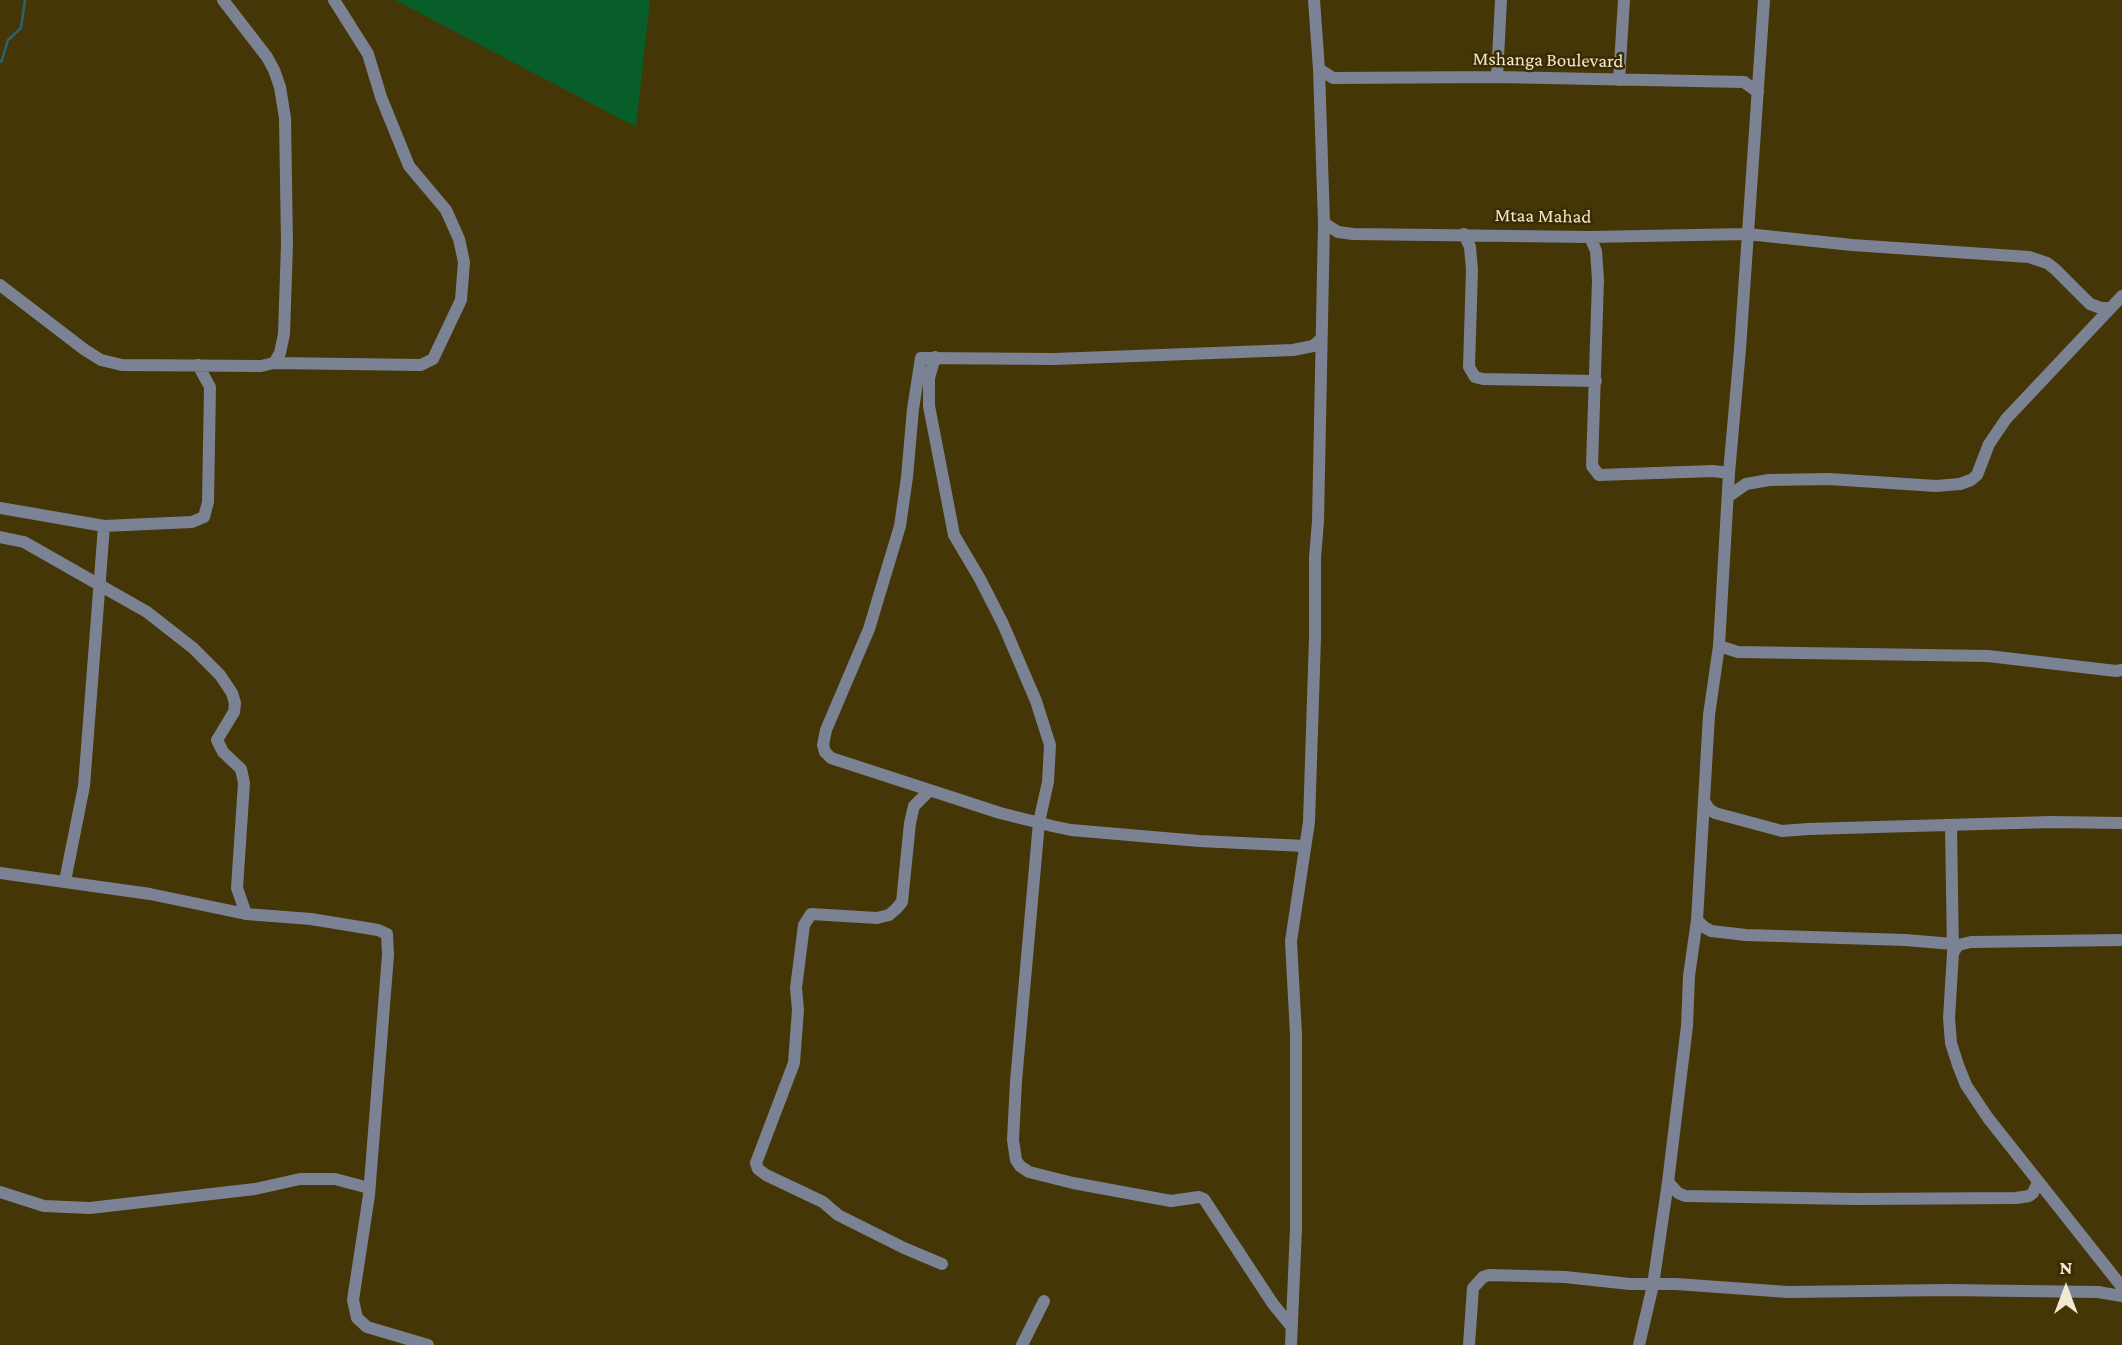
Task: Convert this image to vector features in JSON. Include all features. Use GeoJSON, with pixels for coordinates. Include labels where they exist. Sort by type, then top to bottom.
{"type":"FeatureCollection","features":[{"type":"Feature","properties":{"kind":"street"},"geometry":{"type":"LineString","coordinates":[[223,0],[267,57],[280,87],[285,118],[287,244],[284,334],[280,353],[274,363]]}},
{"type":"Feature","properties":{"kind":"street"},"geometry":{"type":"LineString","coordinates":[[0,285],[85,350],[101,360],[122,365],[421,365],[433,359],[461,300],[464,262],[458,239],[446,210],[409,166],[368,54],[334,0]]}},
{"type":"Feature","properties":{"kind":"street"},"geometry":{"type":"LineString","coordinates":[[1291,1345],[1296,1214],[1296,1035],[1291,941],[1309,822],[1324,223],[1314,0]]}},
{"type":"Feature","properties":{"kind":"street"},"geometry":{"type":"LineString","coordinates":[[1497,77],[1501,0]]}},
{"type":"Feature","properties":{"kind":"street"},"geometry":{"type":"LineString","coordinates":[[1619,80],[1624,0]]}},
{"type":"Feature","properties":{"kind":"street"},"geometry":{"type":"LineString","coordinates":[[1639,1345],[1653,1285],[1668,1182],[1709,815],[1704,801],[1709,715],[1719,646],[1729,472],[1764,0]]}},
{"type":"Feature","properties":{"kind":"street"},"geometry":{"type":"LineString","coordinates":[[1319,69],[1333,78],[1319,95]]}},
{"type":"Feature","properties":{"kind":"street"},"geometry":{"type":"LineString","coordinates":[[1758,92],[1744,82],[1760,70]]}},
{"type":"Feature","properties":{"kind":"street","name":"Mshanga Boulevard"},"geometry":{"type":"LineString","coordinates":[[1333,78],[1497,77],[1744,82]]}},
{"type":"Feature","properties":{"kind":"street","name":"Mtaa Mahad"},"geometry":{"type":"LineString","coordinates":[[1324,223],[1338,232],[1353,234],[1590,237],[1747,234],[1852,245],[2029,257],[2055,269],[2090,304],[2109,308]]}},
{"type":"Feature","properties":{"kind":"street"},"geometry":{"type":"LineString","coordinates":[[1323,246],[1338,232]]}},
{"type":"Feature","properties":{"kind":"street"},"geometry":{"type":"LineString","coordinates":[[1464,234],[1470,247],[1472,270],[1469,367],[1475,377],[1596,381]]}},
{"type":"Feature","properties":{"kind":"street"},"geometry":{"type":"LineString","coordinates":[[1590,237],[1596,251],[1598,281],[1592,466],[1599,475],[1729,472],[1746,484]]}},
{"type":"Feature","properties":{"kind":"street"},"geometry":{"type":"LineString","coordinates":[[1729,496],[1746,484],[1769,480],[1829,479],[1936,486],[1972,480],[1977,475],[1989,444],[2006,419],[2122,296]]}},
{"type":"Feature","properties":{"kind":"street"},"geometry":{"type":"LineString","coordinates":[[1305,846],[1199,841],[1072,830],[929,791],[831,758],[824,749],[824,740],[869,629],[900,526],[921,358],[1055,359],[1293,350],[1312,346],[1321,339]]}},
{"type":"Feature","properties":{"kind":"street"},"geometry":{"type":"LineString","coordinates":[[935,357],[929,377],[929,406],[954,535],[1003,624],[1036,701],[1050,745],[1048,782],[1039,822],[1016,1082],[1013,1140],[1016,1160],[1029,1172],[1073,1183],[1171,1201],[1199,1197],[1204,1199],[1273,1304],[1291,1326]]}},
{"type":"Feature","properties":{"kind":"street"},"geometry":{"type":"LineString","coordinates":[[0,508],[104,526],[192,522],[204,517],[208,502],[209,387],[198,366]]}},
{"type":"Feature","properties":{"kind":"street"},"geometry":{"type":"LineString","coordinates":[[65,881],[84,786],[104,526]]}},
{"type":"Feature","properties":{"kind":"street"},"geometry":{"type":"LineString","coordinates":[[0,537],[24,542],[148,612],[171,629],[220,674],[235,703],[234,712],[217,740],[223,752],[241,769],[244,783],[237,888],[246,914]]}},
{"type":"Feature","properties":{"kind":"street"},"geometry":{"type":"LineString","coordinates":[[1719,646],[1732,651],[1988,656],[2122,670]]}},
{"type":"Feature","properties":{"kind":"street"},"geometry":{"type":"LineString","coordinates":[[1716,662],[1732,651]]}},
{"type":"Feature","properties":{"kind":"street"},"geometry":{"type":"LineString","coordinates":[[907,783],[913,795],[914,806],[902,902],[889,915],[877,918],[811,914],[803,925],[796,988],[798,1010],[794,1063],[756,1163],[758,1169],[766,1175],[823,1202],[838,1215],[942,1264]]}},
{"type":"Feature","properties":{"kind":"street"},"geometry":{"type":"LineString","coordinates":[[914,806],[929,791]]}},
{"type":"Feature","properties":{"kind":"street"},"geometry":{"type":"LineString","coordinates":[[1024,819],[1042,808]]}},
{"type":"Feature","properties":{"kind":"street"},"geometry":{"type":"LineString","coordinates":[[1709,815],[1782,831],[1808,828],[2051,822],[2122,823]]}},
{"type":"Feature","properties":{"kind":"street"},"geometry":{"type":"LineString","coordinates":[[1951,825],[1953,948],[1949,1017],[1951,1043],[1958,1065],[1966,1085],[1988,1118],[2122,1287]]}},
{"type":"Feature","properties":{"kind":"street"},"geometry":{"type":"LineString","coordinates":[[0,873],[150,894],[246,914],[311,919],[387,934],[388,955],[369,1188],[353,1300],[357,1318],[367,1326],[428,1345]]}},
{"type":"Feature","properties":{"kind":"street"},"geometry":{"type":"LineString","coordinates":[[1697,920],[1711,931],[1746,935],[1905,940],[1953,948],[1971,942],[2122,940]]}},
{"type":"Feature","properties":{"kind":"street"},"geometry":{"type":"LineString","coordinates":[[0,1192],[44,1206],[90,1208],[255,1189],[300,1179],[335,1179],[369,1188]]}},
{"type":"Feature","properties":{"kind":"street"},"geometry":{"type":"LineString","coordinates":[[1668,1182],[1678,1193],[1685,1196],[1855,1199],[2016,1198],[2029,1196],[2038,1182]]}},
{"type":"Feature","properties":{"kind":"street"},"geometry":{"type":"LineString","coordinates":[[1663,1209],[1685,1196]]}},
{"type":"Feature","properties":{"kind":"street"},"geometry":{"type":"LineString","coordinates":[[1469,1345],[1473,1288],[1483,1277],[1489,1275],[1565,1277],[1788,1292],[1948,1290],[2098,1292],[2122,1296]]}},
{"type":"Feature","properties":{"kind":"street"},"geometry":{"type":"LineString","coordinates":[[2098,1292],[2106,1287],[2113,1276]]}},
{"type":"Feature","properties":{"kind":"street"},"geometry":{"type":"LineString","coordinates":[[1022,1345],[1044,1301]]}},
{"type":"Feature","properties":{"kind":"green space"},"geometry":{"type":"Polygon","coordinates":[[[395,0],[650,0],[636,127],[395,0]]]}},
{"type":"Feature","properties":{"kind":"waterway"},"geometry":{"type":"LineString","coordinates":[[0,62],[8,40],[21,28],[25,0]]}}]}
